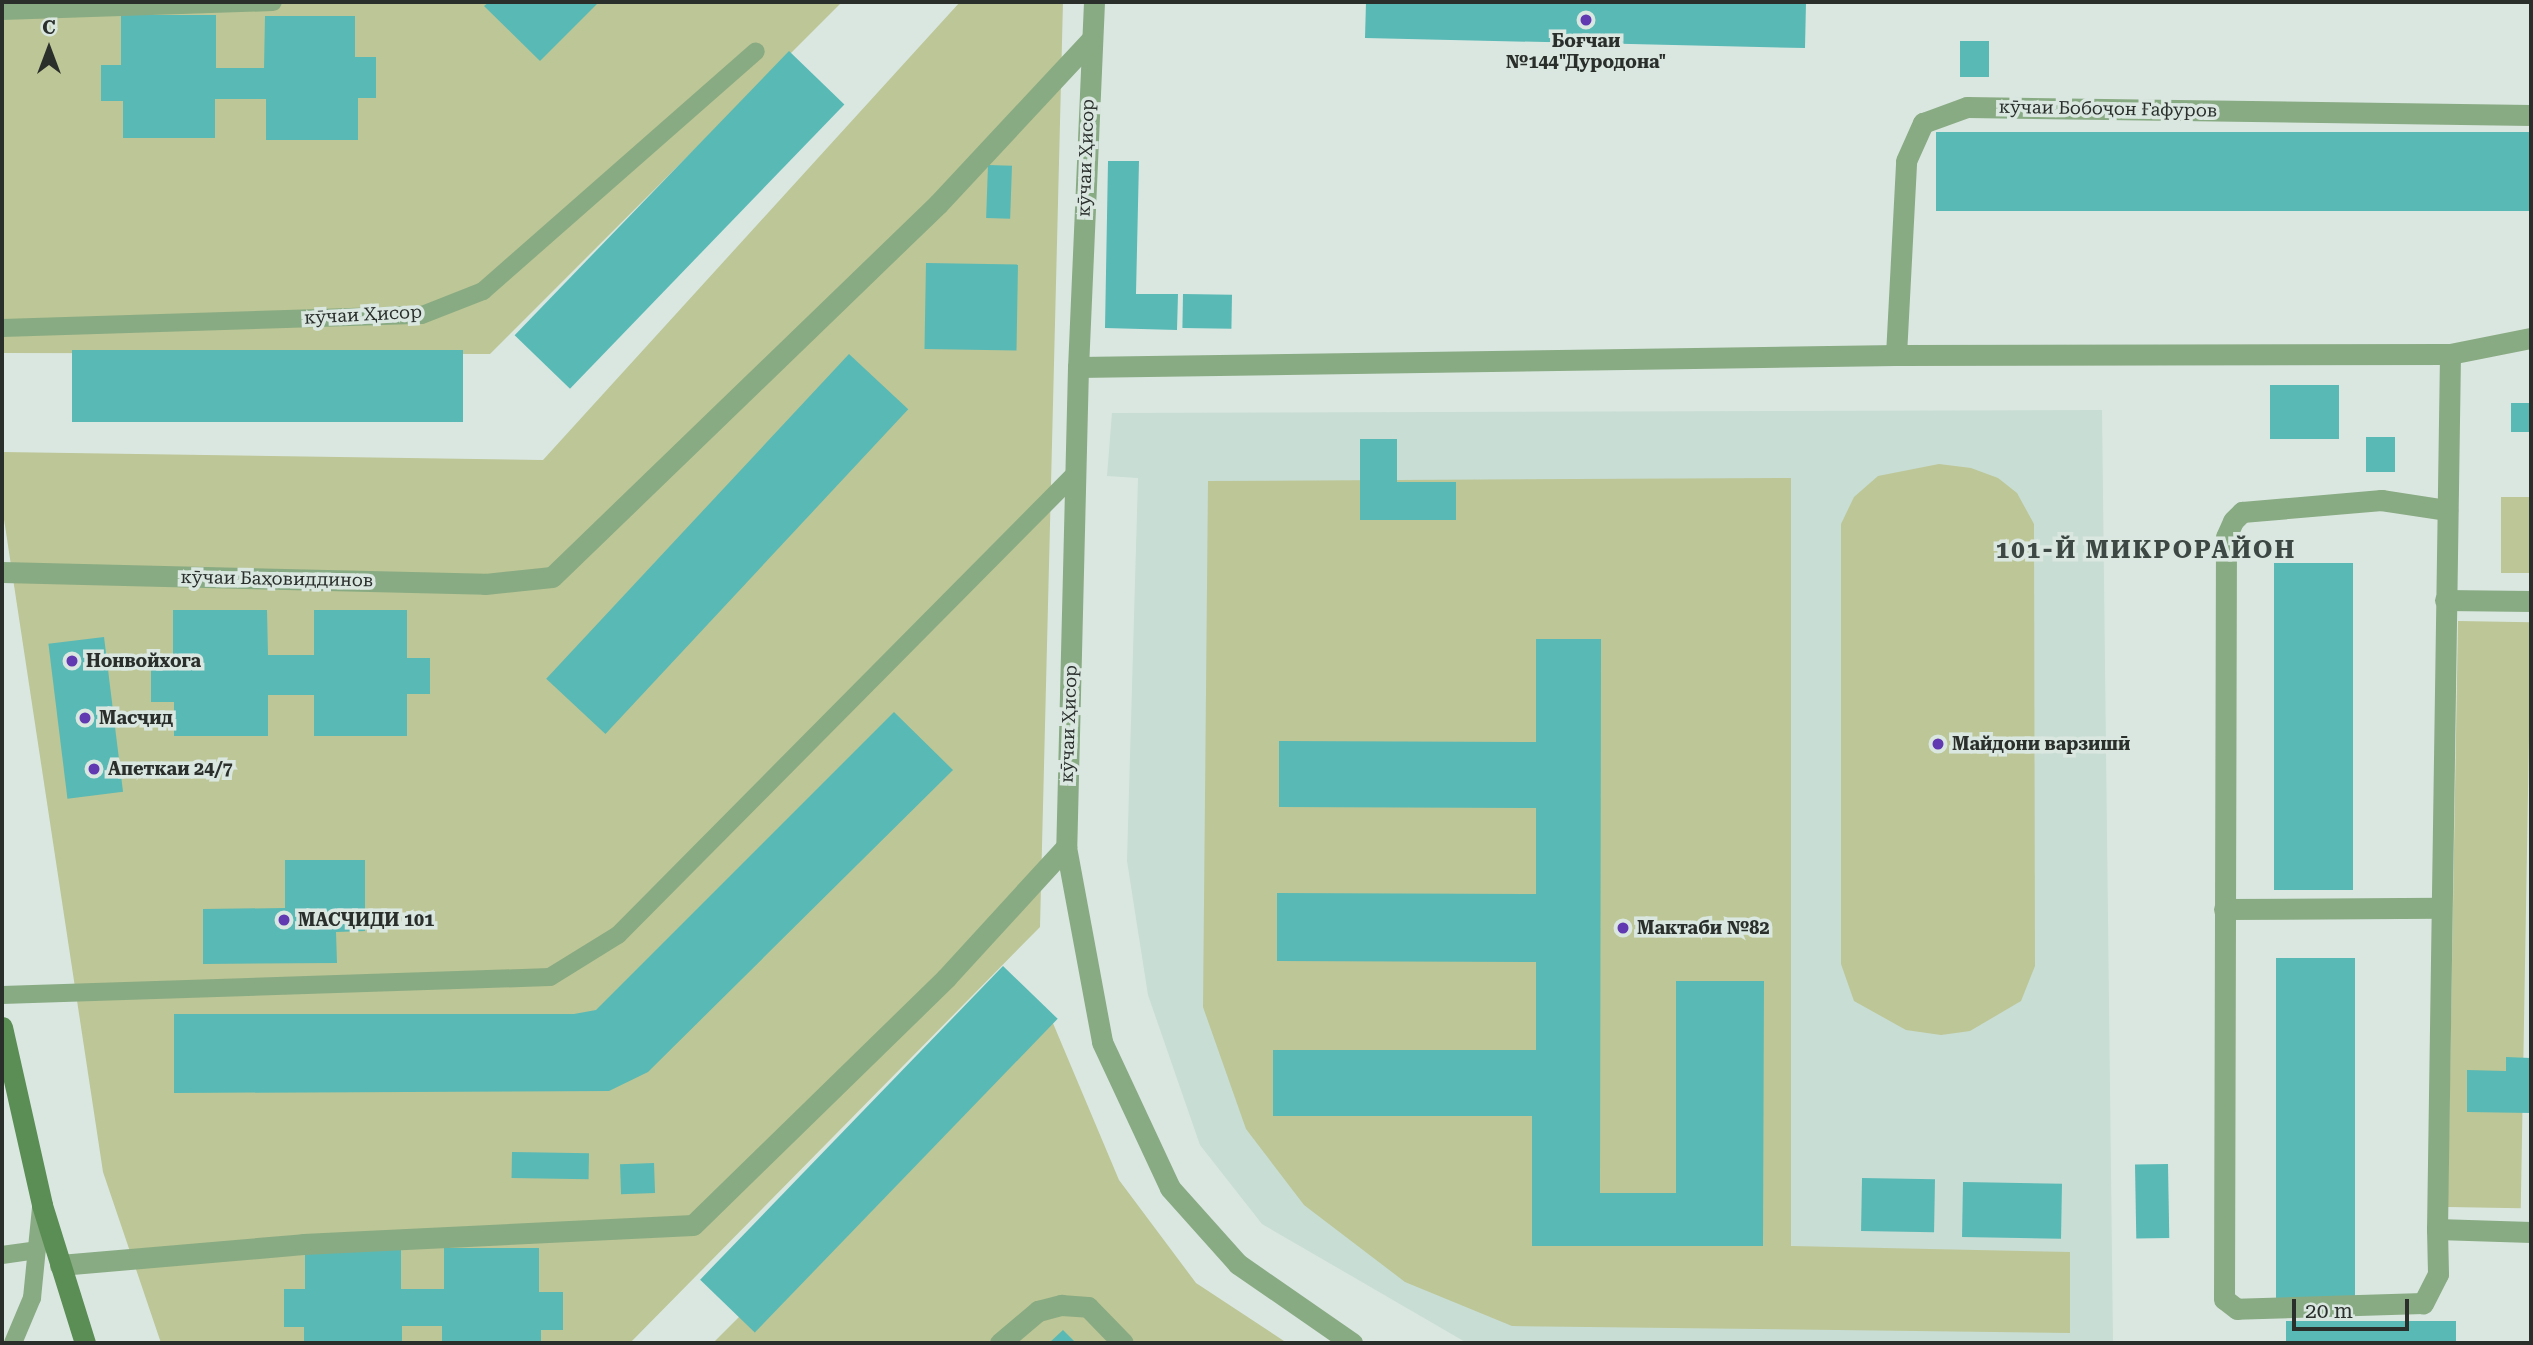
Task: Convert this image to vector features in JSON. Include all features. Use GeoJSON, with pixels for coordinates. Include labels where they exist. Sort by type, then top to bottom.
{"type":"FeatureCollection","features":[{"type":"Feature","properties":{"kind":"street","name":"кӯчаи Ҳисор"},"geometry":{"type":"LineString","coordinates":[[1094,2],[1090,41],[1078,367],[1066,847],[1102,1042],[1170,1188],[1238,1264],[1352,1343]]}},
{"type":"Feature","properties":{"kind":"street","name":"кӯчаи Баҳовиддинов"},"geometry":{"type":"LineString","coordinates":[[2,572],[485,584],[552,577],[938,204],[1090,41]]}},
{"type":"Feature","properties":{"kind":"street","name":"кӯчаи Бобоҷон Ғафуров"},"geometry":{"type":"LineString","coordinates":[[1896,355],[1906,161],[1923,123],[1967,107],[2531,115]]}},
{"type":"Feature","properties":{"kind":"street"},"geometry":{"type":"LineString","coordinates":[[1078,367],[1896,355],[2450,354],[2531,338]]}},
{"type":"Feature","properties":{"kind":"street"},"geometry":{"type":"LineString","coordinates":[[2447,510],[2381,500],[2242,512],[2232,521],[2226,537],[2224,1299],[2237,1309],[2423,1303],[2438,1274],[2450,354]]}},
{"type":"Feature","properties":{"kind":"street"},"geometry":{"type":"LineString","coordinates":[[2445,600],[2531,601]]}},
{"type":"Feature","properties":{"kind":"street"},"geometry":{"type":"LineString","coordinates":[[60,1265],[303,1244],[693,1225],[946,978],[1066,847]]}},
{"type":"Feature","properties":{"kind":"street"},"geometry":{"type":"LineString","coordinates":[[2224,909],[2441,908]]}},
{"type":"Feature","properties":{"kind":"street"},"geometry":{"type":"LineString","coordinates":[[2,1027],[42,1205],[85,1343]]}},
{"type":"Feature","properties":{"kind":"street"},"geometry":{"type":"LineString","coordinates":[[2437,1229],[2531,1232]]}},
{"type":"Feature","properties":{"kind":"street"},"geometry":{"type":"LineString","coordinates":[[1000,1343],[1038,1311],[1061,1306],[1088,1307],[1123,1343]]}},
{"type":"Feature","properties":{"kind":"lane"},"geometry":{"type":"LineString","coordinates":[[2,11],[273,2]]}},
{"type":"Feature","properties":{"kind":"lane","name":"кӯчаи Ҳисор"},"geometry":{"type":"LineString","coordinates":[[2,328],[422,315],[483,290],[756,51]]}},
{"type":"Feature","properties":{"kind":"lane"},"geometry":{"type":"LineString","coordinates":[[2,995],[550,977],[618,935],[1076,472]]}},
{"type":"Feature","properties":{"kind":"lane"},"geometry":{"type":"LineString","coordinates":[[13,1343],[32,1298],[42,1205]]}},
{"type":"Feature","properties":{"kind":"lane"},"geometry":{"type":"LineString","coordinates":[[2,1255],[37,1250]]}},
{"type":"Feature","properties":{"kind":"shaded area","name":"Мактаби №82"},"geometry":{"type":"Polygon","coordinates":[[[2102,410],[2113,1343],[1467,1343],[1262,1224],[1200,1145],[1148,995],[1127,861],[1138,478],[1107,476],[1112,413],[2102,410]]]}},
{"type":"Feature","properties":{"kind":"green space"},"geometry":{"type":"Polygon","coordinates":[[[2,2],[842,2],[490,354],[2,353],[2,2]]]}},
{"type":"Feature","properties":{"kind":"green space"},"geometry":{"type":"Polygon","coordinates":[[[960,2],[1063,2],[1040,927],[630,1343],[161,1343],[103,1172],[2,506],[2,452],[543,460],[960,2]]]}},
{"type":"Feature","properties":{"kind":"green space","name":"Майдони варзишӣ"},"geometry":{"type":"Polygon","coordinates":[[[1939,464],[1971,468],[1998,478],[2017,493],[2034,524],[2035,966],[2021,1001],[1970,1031],[1941,1035],[1906,1030],[1854,1001],[1841,964],[1841,524],[1854,497],[1878,476],[1939,464]]]}},
{"type":"Feature","properties":{"kind":"green space"},"geometry":{"type":"Polygon","coordinates":[[[1791,478],[1791,1246],[2070,1252],[2070,1333],[1512,1326],[1405,1282],[1304,1205],[1246,1129],[1203,1007],[1208,481],[1791,478]]]}},
{"type":"Feature","properties":{"kind":"green space"},"geometry":{"type":"Polygon","coordinates":[[[2501,497],[2531,497],[2531,573],[2501,573],[2501,497]]]}},
{"type":"Feature","properties":{"kind":"green space"},"geometry":{"type":"Polygon","coordinates":[[[2458,621],[2531,622],[2521,1208],[2448,1207],[2458,621]]]}},
{"type":"Feature","properties":{"kind":"green space"},"geometry":{"type":"Polygon","coordinates":[[[1047,1009],[1119,1180],[1196,1283],[1287,1343],[713,1343],[1047,1009]]]}},
{"type":"Feature","properties":{"kind":"building"},"geometry":{"type":"Polygon","coordinates":[[[489,2],[599,2],[540,61],[484,6],[489,2]]]}},
{"type":"Feature","properties":{"kind":"building","name":"Боғчаи №144\"Дуродона\""},"geometry":{"type":"Polygon","coordinates":[[[1366,2],[1806,2],[1805,48],[1365,38],[1366,2]]]}},
{"type":"Feature","properties":{"kind":"building"},"geometry":{"type":"Polygon","coordinates":[[[121,15],[216,15],[216,68],[264,68],[265,16],[355,16],[355,57],[376,57],[376,98],[358,98],[358,140],[266,140],[266,99],[215,99],[215,138],[123,138],[123,101],[101,101],[101,65],[121,65],[121,15]]]}},
{"type":"Feature","properties":{"kind":"building"},"geometry":{"type":"Polygon","coordinates":[[[1960,41],[1989,41],[1989,77],[1960,77],[1960,41]]]}},
{"type":"Feature","properties":{"kind":"building"},"geometry":{"type":"Polygon","coordinates":[[[789,51],[844,104],[570,389],[515,335],[789,51]]]}},
{"type":"Feature","properties":{"kind":"building"},"geometry":{"type":"Polygon","coordinates":[[[1936,132],[2531,132],[2531,211],[1936,211],[1936,132]]]}},
{"type":"Feature","properties":{"kind":"building"},"geometry":{"type":"Polygon","coordinates":[[[1108,161],[1139,161],[1136,294],[1178,294],[1177,330],[1105,328],[1108,161]]]}},
{"type":"Feature","properties":{"kind":"building"},"geometry":{"type":"Polygon","coordinates":[[[988,165],[1012,166],[1010,219],[986,218],[988,165]]]}},
{"type":"Feature","properties":{"kind":"building"},"geometry":{"type":"Polygon","coordinates":[[[926,263],[1018,265],[1016,351],[924,349],[926,263]]]}},
{"type":"Feature","properties":{"kind":"building"},"geometry":{"type":"Polygon","coordinates":[[[1183,294],[1232,295],[1231,329],[1182,328],[1183,294]]]}},
{"type":"Feature","properties":{"kind":"building"},"geometry":{"type":"Polygon","coordinates":[[[72,350],[463,350],[463,422],[72,422],[72,350]]]}},
{"type":"Feature","properties":{"kind":"building"},"geometry":{"type":"Polygon","coordinates":[[[849,354],[908,409],[605,734],[546,679],[849,354]]]}},
{"type":"Feature","properties":{"kind":"building"},"geometry":{"type":"Polygon","coordinates":[[[2270,385],[2339,385],[2339,439],[2270,439],[2270,385]]]}},
{"type":"Feature","properties":{"kind":"building"},"geometry":{"type":"Polygon","coordinates":[[[2511,403],[2531,403],[2531,432],[2511,432],[2511,403]]]}},
{"type":"Feature","properties":{"kind":"building"},"geometry":{"type":"Polygon","coordinates":[[[2366,437],[2395,437],[2395,472],[2366,472],[2366,437]]]}},
{"type":"Feature","properties":{"kind":"building"},"geometry":{"type":"Polygon","coordinates":[[[1360,439],[1397,439],[1397,482],[1456,482],[1456,520],[1360,520],[1360,439]]]}},
{"type":"Feature","properties":{"kind":"building"},"geometry":{"type":"Polygon","coordinates":[[[2274,563],[2353,563],[2353,890],[2274,890],[2274,563]]]}},
{"type":"Feature","properties":{"kind":"building"},"geometry":{"type":"Polygon","coordinates":[[[173,610],[267,610],[268,655],[314,655],[314,610],[407,610],[407,658],[430,658],[430,694],[407,694],[407,736],[314,736],[314,695],[268,695],[268,736],[174,736],[174,702],[151,702],[151,659],[173,659],[173,610]]]}},
{"type":"Feature","properties":{"kind":"building","name":"Масҷид"},"geometry":{"type":"Polygon","coordinates":[[[104,637],[123,792],[67,799],[48,644],[104,637]]]}},
{"type":"Feature","properties":{"kind":"building","name":"Мактаби №82"},"geometry":{"type":"Polygon","coordinates":[[[1536,639],[1601,639],[1600,1193],[1676,1193],[1676,981],[1764,981],[1763,1246],[1532,1246],[1532,1116],[1273,1116],[1273,1050],[1536,1050],[1536,962],[1277,961],[1277,893],[1536,894],[1536,808],[1279,807],[1279,741],[1536,742],[1536,639]]]}},
{"type":"Feature","properties":{"kind":"building"},"geometry":{"type":"Polygon","coordinates":[[[894,712],[953,770],[648,1072],[609,1091],[174,1093],[174,1014],[574,1014],[596,1010],[894,712]]]}},
{"type":"Feature","properties":{"kind":"building","name":"МАСҶИДИ 101"},"geometry":{"type":"Polygon","coordinates":[[[285,860],[365,860],[365,931],[336,932],[337,963],[203,964],[203,909],[285,908],[285,860]]]}},
{"type":"Feature","properties":{"kind":"building"},"geometry":{"type":"Polygon","coordinates":[[[2276,958],[2355,958],[2355,1301],[2276,1301],[2276,958]]]}},
{"type":"Feature","properties":{"kind":"building"},"geometry":{"type":"Polygon","coordinates":[[[1003,966],[1058,1019],[755,1332],[700,1280],[1003,966]]]}},
{"type":"Feature","properties":{"kind":"building"},"geometry":{"type":"Polygon","coordinates":[[[2506,1057],[2531,1058],[2531,1113],[2467,1112],[2467,1070],[2506,1071],[2506,1057]]]}},
{"type":"Feature","properties":{"kind":"building"},"geometry":{"type":"Polygon","coordinates":[[[512,1152],[589,1153],[589,1179],[512,1178],[512,1152]]]}},
{"type":"Feature","properties":{"kind":"building"},"geometry":{"type":"Polygon","coordinates":[[[654,1163],[655,1193],[621,1194],[620,1164],[654,1163]]]}},
{"type":"Feature","properties":{"kind":"building"},"geometry":{"type":"Polygon","coordinates":[[[2168,1164],[2169,1238],[2136,1239],[2135,1165],[2168,1164]]]}},
{"type":"Feature","properties":{"kind":"building"},"geometry":{"type":"Polygon","coordinates":[[[1862,1178],[1935,1179],[1934,1232],[1861,1231],[1862,1178]]]}},
{"type":"Feature","properties":{"kind":"building"},"geometry":{"type":"Polygon","coordinates":[[[1963,1182],[2062,1184],[2061,1239],[1962,1237],[1963,1182]]]}},
{"type":"Feature","properties":{"kind":"building"},"geometry":{"type":"Polygon","coordinates":[[[305,1246],[401,1247],[401,1289],[444,1289],[444,1248],[539,1248],[539,1292],[563,1292],[563,1330],[541,1330],[541,1343],[442,1343],[442,1326],[402,1326],[402,1343],[304,1343],[304,1327],[284,1327],[284,1289],[305,1289],[305,1246]]]}},
{"type":"Feature","properties":{"kind":"building"},"geometry":{"type":"Polygon","coordinates":[[[2286,1321],[2456,1321],[2456,1343],[2286,1343],[2286,1321]]]}},
{"type":"Feature","properties":{"kind":"building"},"geometry":{"type":"Polygon","coordinates":[[[1063,1330],[1076,1343],[1049,1343],[1063,1330]]]}},
{"type":"Feature","properties":{"kind":"place","name":"Боғчаи №144\"Дуродона\""},"geometry":{"type":"Point","coordinates":[1586,20]}},
{"type":"Feature","properties":{"kind":"place","name":"Нонвойхога"},"geometry":{"type":"Point","coordinates":[72,661]}},
{"type":"Feature","properties":{"kind":"place","name":"Масҷид"},"geometry":{"type":"Point","coordinates":[85,718]}},
{"type":"Feature","properties":{"kind":"place","name":"Майдони варзишӣ"},"geometry":{"type":"Point","coordinates":[1938,744]}},
{"type":"Feature","properties":{"kind":"place","name":"Апеткаи 24/7"},"geometry":{"type":"Point","coordinates":[94,769]}},
{"type":"Feature","properties":{"kind":"place","name":"МАСҶИДИ 101"},"geometry":{"type":"Point","coordinates":[284,920]}},
{"type":"Feature","properties":{"kind":"place","name":"Мактаби №82"},"geometry":{"type":"Point","coordinates":[1623,928]}},
{"type":"Feature","properties":{"kind":"district","name":"101-Й МИКРОРАЙОН"},"geometry":{"type":"Point","coordinates":[2146,551]}}]}
